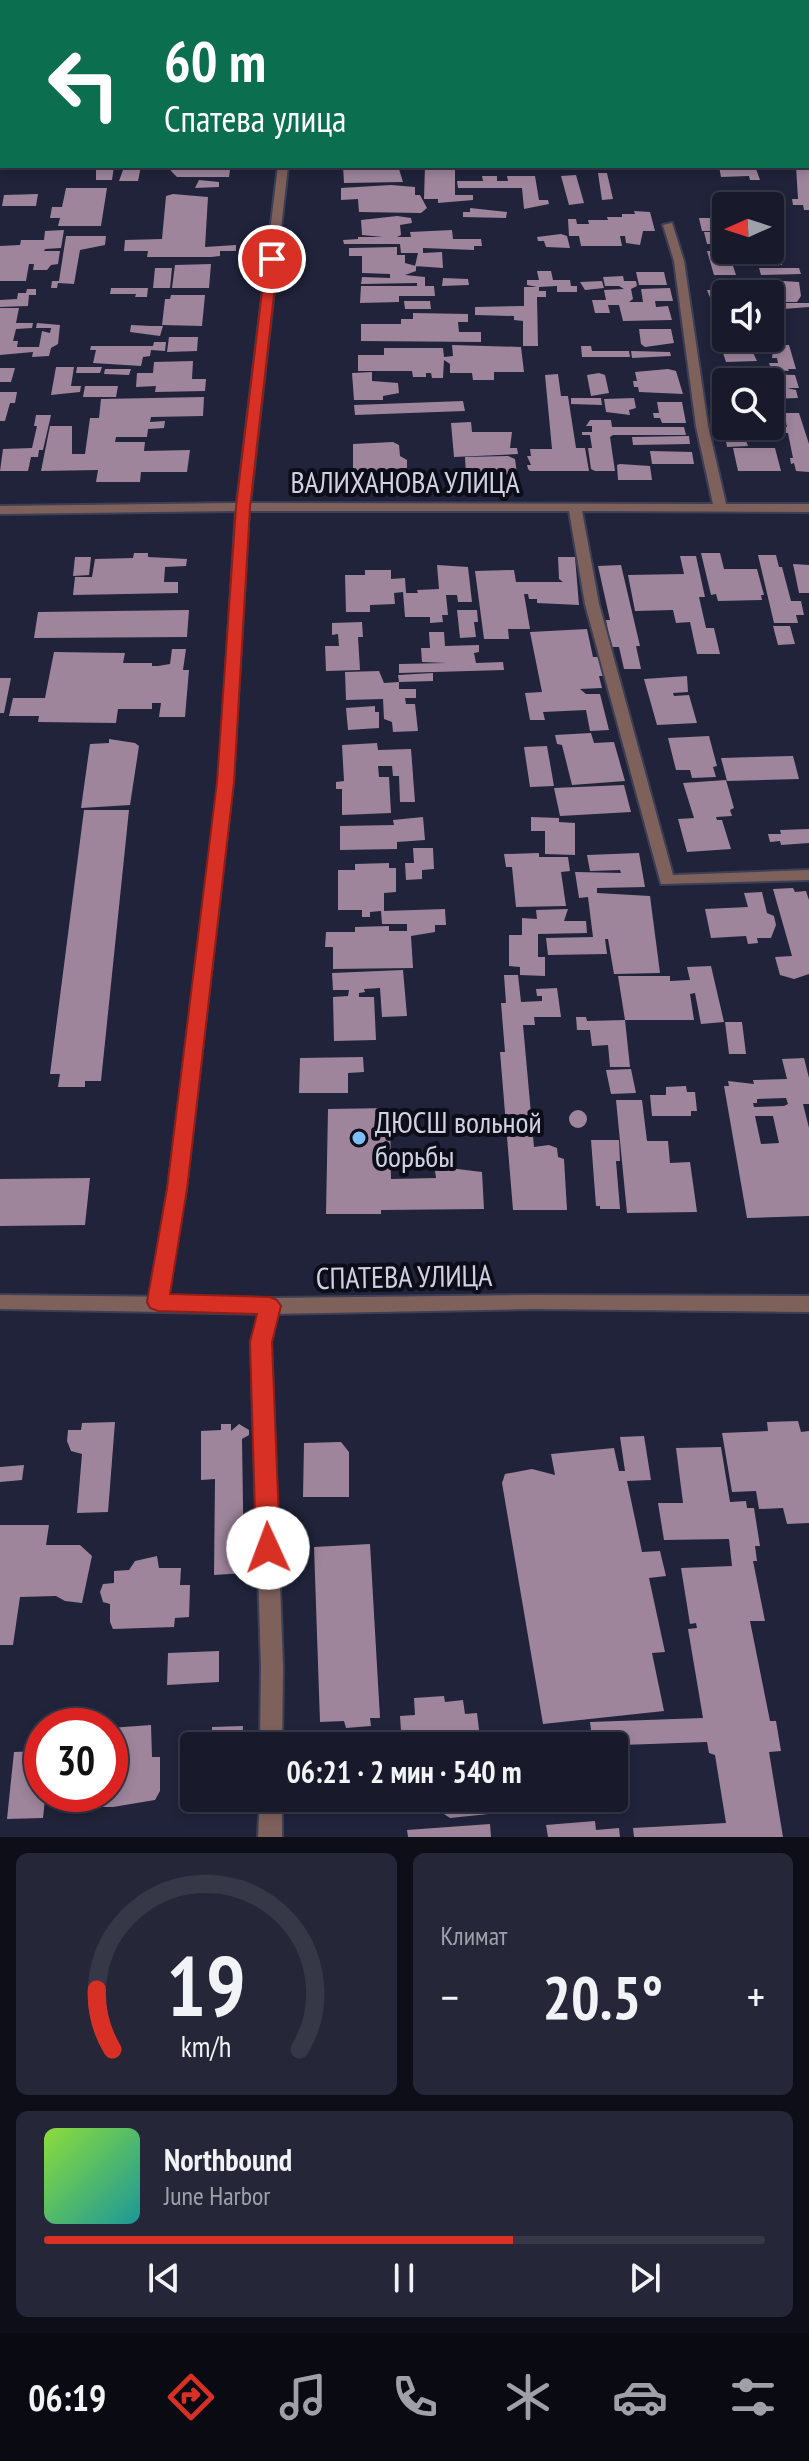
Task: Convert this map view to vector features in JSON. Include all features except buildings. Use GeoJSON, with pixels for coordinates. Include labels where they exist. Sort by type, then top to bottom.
{"type":"FeatureCollection","features":[{"type":"Feature","properties":{"kind":"street"},"geometry":{"type":"LineString","coordinates":[[158,1302],[177,1189],[226,782],[243,507],[283,168]]}},
{"type":"Feature","properties":{"kind":"street"},"geometry":{"type":"LineString","coordinates":[[668,225],[679,261],[702,426],[720,508]]}},
{"type":"Feature","properties":{"kind":"street"},"geometry":{"type":"LineString","coordinates":[[575,508],[592,604],[667,880],[809,875]]}},
{"type":"Feature","properties":{"kind":"street","name":"ВАЛИХАНОВА УЛИЦА"},"geometry":{"type":"LineString","coordinates":[[0,510],[809,508]]}},
{"type":"Feature","properties":{"kind":"street","name":"СПАТЕВА УЛИЦА"},"geometry":{"type":"LineString","coordinates":[[0,1302],[270,1306],[534,1302],[809,1304]]}},
{"type":"Feature","properties":{"kind":"street"},"geometry":{"type":"LineString","coordinates":[[270,1306],[261,1342],[272,1667],[271,1732]]}},
{"type":"Feature","properties":{"kind":"street"},"geometry":{"type":"LineString","coordinates":[[270,1837],[271,1812]]}},
{"type":"Feature","properties":{"kind":"place","name":"ДЮСШ вольной борьбы"},"geometry":{"type":"Point","coordinates":[359,1138]}},
{"type":"Feature","properties":{"kind":"route"},"geometry":{"type":"LineString","coordinates":[[268,1548],[261,1342],[270,1306],[158,1302],[177,1189],[226,782],[243,507],[272,259]]}}]}
